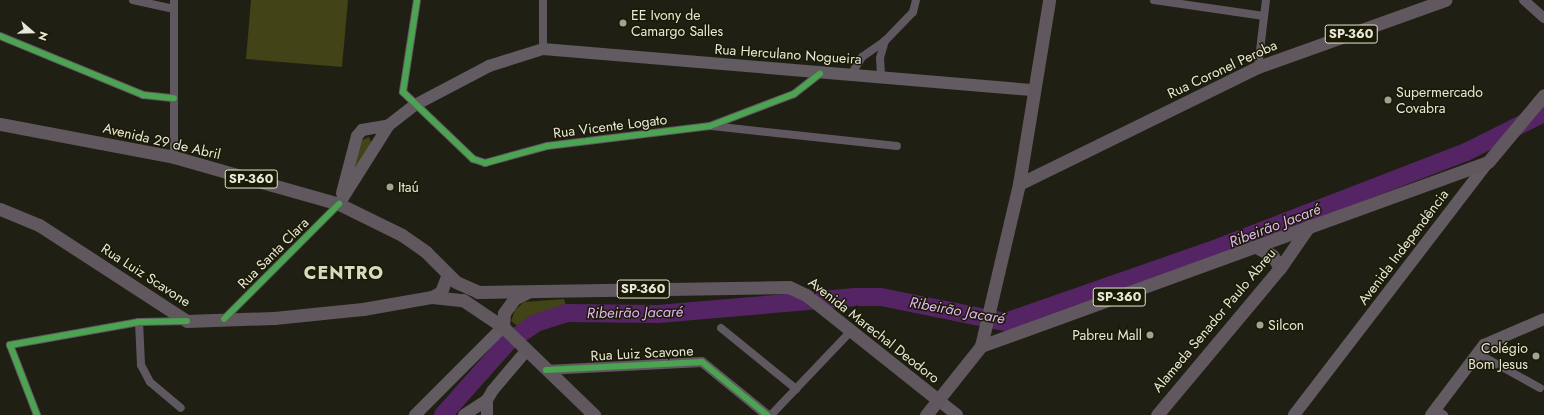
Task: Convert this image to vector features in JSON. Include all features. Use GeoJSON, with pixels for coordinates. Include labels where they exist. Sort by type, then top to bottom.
{"type":"FeatureCollection","features":[{"type":"Feature","properties":{"kind":"main road"},"geometry":{"type":"LineString","coordinates":[[926,415],[981,346],[1019,184],[1049,0]]}},
{"type":"Feature","properties":{"kind":"main road","name":"Rua Coronel Peroba"},"geometry":{"type":"LineString","coordinates":[[1019,184],[1258,67],[1445,0]]}},
{"type":"Feature","properties":{"kind":"main road","name":"Rua Herculano Nogueira"},"geometry":{"type":"LineString","coordinates":[[339,204],[390,125],[415,105],[489,66],[543,49],[820,74],[852,73],[1034,90]]}},
{"type":"Feature","properties":{"kind":"main road","name":"Avenida Independência"},"geometry":{"type":"LineString","coordinates":[[1294,415],[1488,162],[1543,96]]}},
{"type":"Feature","properties":{"kind":"main road","name":"Avenida 29 de Abril"},"geometry":{"type":"LineString","coordinates":[[0,124],[174,156],[339,204],[402,235],[456,282],[478,292]]}},
{"type":"Feature","properties":{"kind":"main road"},"geometry":{"type":"LineString","coordinates":[[339,204],[358,136],[362,130],[372,130],[390,125]]}},
{"type":"Feature","properties":{"kind":"main road"},"geometry":{"type":"LineString","coordinates":[[372,130],[376,137],[376,147]]}},
{"type":"Feature","properties":{"kind":"main road","name":"SP-360"},"geometry":{"type":"LineString","coordinates":[[981,346],[1488,162]]}},
{"type":"Feature","properties":{"kind":"main road","name":"Rua Luiz Scavone"},"geometry":{"type":"LineString","coordinates":[[0,209],[39,225],[188,321],[274,318],[363,309],[432,297],[463,300],[505,329],[546,370]]}},
{"type":"Feature","properties":{"kind":"main road","name":"Alameda Senador Paulo Abreu"},"geometry":{"type":"LineString","coordinates":[[1157,415],[1280,268],[1309,226]]}},
{"type":"Feature","properties":{"kind":"main road"},"geometry":{"type":"LineString","coordinates":[[1256,247],[1272,255],[1280,268]]}},
{"type":"Feature","properties":{"kind":"main road"},"geometry":{"type":"LineString","coordinates":[[432,297],[441,292],[448,274]]}},
{"type":"Feature","properties":{"kind":"main road","name":"Avenida Marechal Deodoro"},"geometry":{"type":"LineString","coordinates":[[478,292],[772,286],[789,287],[806,295],[828,315],[957,415]]}},
{"type":"Feature","properties":{"kind":"main road"},"geometry":{"type":"LineString","coordinates":[[415,415],[505,329],[504,313],[514,299],[528,292]]}},
{"type":"Feature","properties":{"kind":"main road"},"geometry":{"type":"LineString","coordinates":[[1437,413],[1477,353],[1484,345],[1544,319]]}},
{"type":"Feature","properties":{"kind":"main road"},"geometry":{"type":"LineString","coordinates":[[464,415],[487,400],[524,349]]}},
{"type":"Feature","properties":{"kind":"main road"},"geometry":{"type":"LineString","coordinates":[[546,370],[594,415]]}},
{"type":"Feature","properties":{"kind":"main road"},"geometry":{"type":"LineString","coordinates":[[487,400],[487,415]]}},
{"type":"Feature","properties":{"kind":"street"},"geometry":{"type":"LineString","coordinates":[[134,0],[174,9]]}},
{"type":"Feature","properties":{"kind":"street"},"geometry":{"type":"LineString","coordinates":[[174,0],[174,156]]}},
{"type":"Feature","properties":{"kind":"street","name":"Rua Vicente Logato"},"geometry":{"type":"LineString","coordinates":[[417,0],[403,85],[404,92],[415,105],[473,159],[485,163],[547,146],[710,126],[794,94],[820,74]]}},
{"type":"Feature","properties":{"kind":"street"},"geometry":{"type":"LineString","coordinates":[[543,0],[543,49]]}},
{"type":"Feature","properties":{"kind":"street"},"geometry":{"type":"LineString","coordinates":[[852,73],[862,57],[885,40],[913,12],[916,0]]}},
{"type":"Feature","properties":{"kind":"street"},"geometry":{"type":"LineString","coordinates":[[1154,0],[1264,16]]}},
{"type":"Feature","properties":{"kind":"street"},"geometry":{"type":"LineString","coordinates":[[1258,67],[1266,0]]}},
{"type":"Feature","properties":{"kind":"street"},"geometry":{"type":"LineString","coordinates":[[1524,0],[1544,18]]}},
{"type":"Feature","properties":{"kind":"street"},"geometry":{"type":"LineString","coordinates":[[0,36],[144,95],[174,98]]}},
{"type":"Feature","properties":{"kind":"street"},"geometry":{"type":"LineString","coordinates":[[881,76],[880,58],[885,40]]}},
{"type":"Feature","properties":{"kind":"street"},"geometry":{"type":"LineString","coordinates":[[710,126],[897,146]]}},
{"type":"Feature","properties":{"kind":"street","name":"Rua Santa Clara"},"geometry":{"type":"LineString","coordinates":[[224,319],[339,204]]}},
{"type":"Feature","properties":{"kind":"street"},"geometry":{"type":"LineString","coordinates":[[37,415],[10,345],[139,322],[188,321]]}},
{"type":"Feature","properties":{"kind":"street"},"geometry":{"type":"LineString","coordinates":[[139,322],[141,364],[150,382],[181,408]]}},
{"type":"Feature","properties":{"kind":"street"},"geometry":{"type":"LineString","coordinates":[[721,328],[796,389]]}},
{"type":"Feature","properties":{"kind":"street"},"geometry":{"type":"LineString","coordinates":[[771,415],[850,332]]}},
{"type":"Feature","properties":{"kind":"street"},"geometry":{"type":"LineString","coordinates":[[1477,353],[1540,388]]}},
{"type":"Feature","properties":{"kind":"street","name":"Rua Luiz Scavone"},"geometry":{"type":"LineString","coordinates":[[546,370],[702,362],[767,415]]}},
{"type":"Feature","properties":{"kind":"shaded area"},"geometry":{"type":"Polygon","coordinates":[[[251,0],[348,0],[342,67],[246,59],[251,0]]]}},
{"type":"Feature","properties":{"kind":"shaded area"},"geometry":{"type":"Polygon","coordinates":[[[369,137],[372,144],[352,183],[360,141],[369,137]]]}},
{"type":"Feature","properties":{"kind":"shaded area"},"geometry":{"type":"Polygon","coordinates":[[[564,299],[566,306],[535,317],[520,328],[511,321],[515,310],[524,302],[564,299]]]}},
{"type":"Feature","properties":{"kind":"waterway","name":"Ribeirão Jacaré"},"geometry":{"type":"LineString","coordinates":[[443,415],[508,342],[536,323],[566,313],[658,314],[858,297],[881,297],[1005,322],[1220,247],[1466,152],[1544,113]]}},
{"type":"Feature","properties":{"kind":"cycle path"},"geometry":{"type":"LineString","coordinates":[[417,0],[403,92],[473,159],[485,163],[547,146],[710,126],[794,94],[820,74]]}},
{"type":"Feature","properties":{"kind":"cycle path"},"geometry":{"type":"LineString","coordinates":[[0,36],[143,95],[174,98]]}},
{"type":"Feature","properties":{"kind":"cycle path"},"geometry":{"type":"LineString","coordinates":[[224,319],[339,204]]}},
{"type":"Feature","properties":{"kind":"cycle path"},"geometry":{"type":"LineString","coordinates":[[37,415],[10,345],[139,322],[187,321]]}},
{"type":"Feature","properties":{"kind":"cycle path"},"geometry":{"type":"LineString","coordinates":[[546,370],[702,362],[767,415]]}},
{"type":"Feature","properties":{"kind":"place","name":"EE Ivony de Camargo Salles"},"geometry":{"type":"Point","coordinates":[623,23]}},
{"type":"Feature","properties":{"kind":"place","name":"Supermercado Covabra"},"geometry":{"type":"Point","coordinates":[1388,100]}},
{"type":"Feature","properties":{"kind":"place","name":"Itaú"},"geometry":{"type":"Point","coordinates":[390,187]}},
{"type":"Feature","properties":{"kind":"place","name":"Silcon"},"geometry":{"type":"Point","coordinates":[1260,325]}},
{"type":"Feature","properties":{"kind":"place","name":"Pabreu Mall"},"geometry":{"type":"Point","coordinates":[1150,335]}},
{"type":"Feature","properties":{"kind":"place","name":"Colégio Bom Jesus"},"geometry":{"type":"Point","coordinates":[1536,356]}},
{"type":"Feature","properties":{"kind":"district","name":"CENTRO"},"geometry":{"type":"Point","coordinates":[344,273]}}]}
